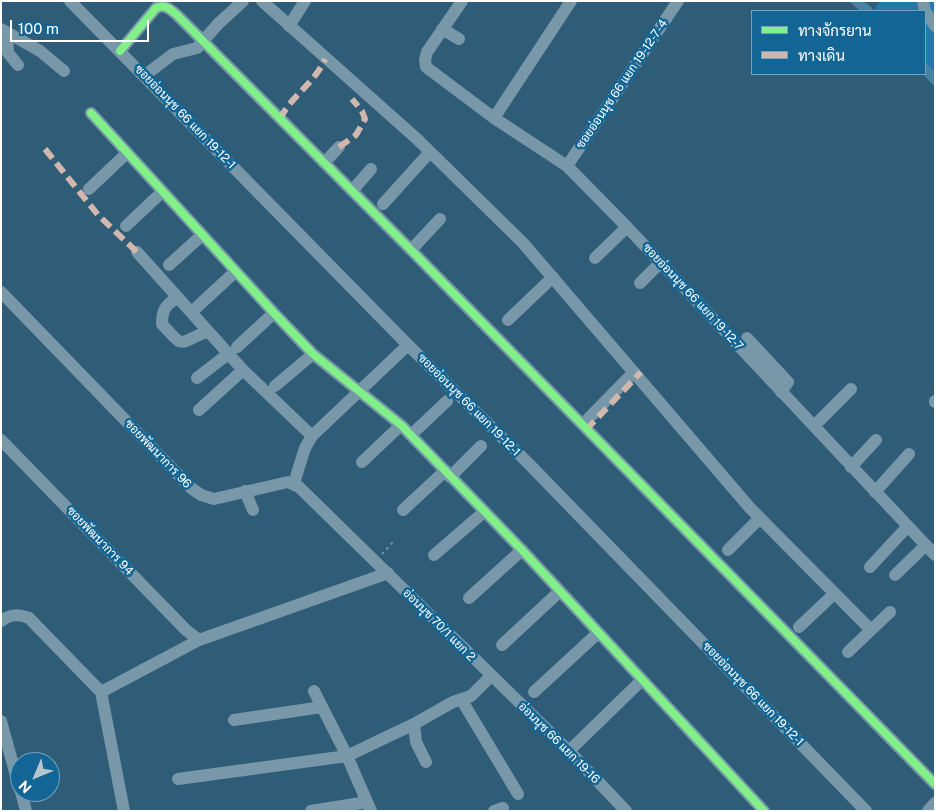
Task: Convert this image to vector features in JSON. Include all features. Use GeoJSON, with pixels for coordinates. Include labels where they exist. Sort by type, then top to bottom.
{"type":"FeatureCollection","features":[{"type":"Feature","properties":{"kind":"street","name":"ซอยอ่อนนุช 66 แยก 19-12-1"},"geometry":{"type":"LineString","coordinates":[[70,1],[408,345],[529,464],[866,811]]}},
{"type":"Feature","properties":{"kind":"street"},"geometry":{"type":"LineString","coordinates":[[144,76],[172,54],[197,48],[218,24],[243,1]]}},
{"type":"Feature","properties":{"kind":"street"},"geometry":{"type":"LineString","coordinates":[[262,1],[430,152],[523,243],[760,518],[870,630]]}},
{"type":"Feature","properties":{"kind":"street"},"geometry":{"type":"LineString","coordinates":[[290,26],[305,1]]}},
{"type":"Feature","properties":{"kind":"street"},"geometry":{"type":"LineString","coordinates":[[459,40],[442,29],[462,1]]}},
{"type":"Feature","properties":{"kind":"street"},"geometry":{"type":"LineString","coordinates":[[494,118],[571,1]]}},
{"type":"Feature","properties":{"kind":"street","name":"ซอยอ่อนนุช 66 แยก 19-12-7-4"},"geometry":{"type":"LineString","coordinates":[[567,166],[678,1]]}},
{"type":"Feature","properties":{"kind":"street"},"geometry":{"type":"LineString","coordinates":[[116,48],[148,17],[162,6],[168,7],[352,190],[935,784]]}},
{"type":"Feature","properties":{"kind":"street"},"geometry":{"type":"LineString","coordinates":[[926,12],[935,26]]}},
{"type":"Feature","properties":{"kind":"street","name":"ซอยอ่อนนุช 66 แยก 19-12-7"},"geometry":{"type":"LineString","coordinates":[[442,29],[427,52],[424,60],[426,67],[494,118],[567,166],[627,227],[935,555]]}},
{"type":"Feature","properties":{"kind":"street"},"geometry":{"type":"LineString","coordinates":[[4,31],[8,53],[18,65]]}},
{"type":"Feature","properties":{"kind":"street"},"geometry":{"type":"LineString","coordinates":[[4,31],[40,51],[64,71]]}},
{"type":"Feature","properties":{"kind":"street"},"geometry":{"type":"LineString","coordinates":[[90,113],[235,272],[313,354],[401,425],[522,550],[764,811]]}},
{"type":"Feature","properties":{"kind":"street"},"geometry":{"type":"LineString","coordinates":[[324,163],[339,147]]}},
{"type":"Feature","properties":{"kind":"street"},"geometry":{"type":"LineString","coordinates":[[383,204],[430,152]]}},
{"type":"Feature","properties":{"kind":"street"},"geometry":{"type":"LineString","coordinates":[[89,189],[128,153]]}},
{"type":"Feature","properties":{"kind":"street"},"geometry":{"type":"LineString","coordinates":[[352,190],[372,169]]}},
{"type":"Feature","properties":{"kind":"street"},"geometry":{"type":"LineString","coordinates":[[126,226],[162,192]]}},
{"type":"Feature","properties":{"kind":"street"},"geometry":{"type":"LineString","coordinates":[[411,250],[440,218]]}},
{"type":"Feature","properties":{"kind":"street"},"geometry":{"type":"LineString","coordinates":[[595,258],[627,227]]}},
{"type":"Feature","properties":{"kind":"street"},"geometry":{"type":"LineString","coordinates":[[169,265],[202,236]]}},
{"type":"Feature","properties":{"kind":"street"},"geometry":{"type":"LineString","coordinates":[[136,252],[206,332],[232,350],[243,370],[312,436]]}},
{"type":"Feature","properties":{"kind":"street"},"geometry":{"type":"LineString","coordinates":[[640,283],[660,263]]}},
{"type":"Feature","properties":{"kind":"street"},"geometry":{"type":"LineString","coordinates":[[197,308],[235,272]]}},
{"type":"Feature","properties":{"kind":"street"},"geometry":{"type":"LineString","coordinates":[[508,320],[553,277]]}},
{"type":"Feature","properties":{"kind":"street","name":"ซอยพัฒนาการ 96"},"geometry":{"type":"LineString","coordinates":[[1,292],[191,488],[201,495],[214,499],[279,483],[294,483]]}},
{"type":"Feature","properties":{"kind":"street"},"geometry":{"type":"LineString","coordinates":[[176,298],[164,308],[162,324],[180,343],[185,344],[206,332]]}},
{"type":"Feature","properties":{"kind":"street"},"geometry":{"type":"LineString","coordinates":[[198,378],[274,313]]}},
{"type":"Feature","properties":{"kind":"street"},"geometry":{"type":"LineString","coordinates":[[747,338],[788,382],[781,392]]}},
{"type":"Feature","properties":{"kind":"street"},"geometry":{"type":"LineString","coordinates":[[101,692],[199,640],[388,573],[294,483],[305,448],[312,436],[408,345]]}},
{"type":"Feature","properties":{"kind":"street"},"geometry":{"type":"LineString","coordinates":[[275,386],[313,354]]}},
{"type":"Feature","properties":{"kind":"street"},"geometry":{"type":"LineString","coordinates":[[199,410],[243,370]]}},
{"type":"Feature","properties":{"kind":"street"},"geometry":{"type":"LineString","coordinates":[[588,419],[634,372]]}},
{"type":"Feature","properties":{"kind":"street"},"geometry":{"type":"LineString","coordinates":[[814,426],[851,389]]}},
{"type":"Feature","properties":{"kind":"street"},"geometry":{"type":"LineString","coordinates":[[411,436],[447,401]]}},
{"type":"Feature","properties":{"kind":"street"},"geometry":{"type":"LineString","coordinates":[[362,462],[401,425]]}},
{"type":"Feature","properties":{"kind":"street","name":"ซอยพัฒนาการ 94"},"geometry":{"type":"LineString","coordinates":[[1,440],[186,630],[199,640]]}},
{"type":"Feature","properties":{"kind":"street"},"geometry":{"type":"LineString","coordinates":[[851,466],[876,440]]}},
{"type":"Feature","properties":{"kind":"street"},"geometry":{"type":"LineString","coordinates":[[403,510],[481,446]]}},
{"type":"Feature","properties":{"kind":"street"},"geometry":{"type":"LineString","coordinates":[[875,492],[909,454]]}},
{"type":"Feature","properties":{"kind":"street"},"geometry":{"type":"LineString","coordinates":[[245,491],[252,510]]}},
{"type":"Feature","properties":{"kind":"street"},"geometry":{"type":"LineString","coordinates":[[434,555],[484,512]]}},
{"type":"Feature","properties":{"kind":"street"},"geometry":{"type":"LineString","coordinates":[[728,550],[760,518]]}},
{"type":"Feature","properties":{"kind":"street"},"geometry":{"type":"LineString","coordinates":[[870,567],[908,526]]}},
{"type":"Feature","properties":{"kind":"street"},"geometry":{"type":"LineString","coordinates":[[895,576],[926,545]]}},
{"type":"Feature","properties":{"kind":"street"},"geometry":{"type":"LineString","coordinates":[[469,598],[522,550]]}},
{"type":"Feature","properties":{"kind":"street","name":"อ่อนนุช 70/1 แยก 2"},"geometry":{"type":"LineString","coordinates":[[388,573],[491,676]]}},
{"type":"Feature","properties":{"kind":"street"},"geometry":{"type":"LineString","coordinates":[[502,645],[559,592]]}},
{"type":"Feature","properties":{"kind":"street"},"geometry":{"type":"LineString","coordinates":[[799,627],[834,594]]}},
{"type":"Feature","properties":{"kind":"street"},"geometry":{"type":"LineString","coordinates":[[848,652],[890,612]]}},
{"type":"Feature","properties":{"kind":"street"},"geometry":{"type":"LineString","coordinates":[[1,621],[8,616],[19,614],[29,618],[101,692],[124,811]]}},
{"type":"Feature","properties":{"kind":"street"},"geometry":{"type":"LineString","coordinates":[[534,692],[598,633]]}},
{"type":"Feature","properties":{"kind":"street"},"geometry":{"type":"LineString","coordinates":[[178,780],[347,756],[461,699],[471,696],[491,676]]}},
{"type":"Feature","properties":{"kind":"street","name":"อ่อนนุช 66 แยก 19-16"},"geometry":{"type":"LineString","coordinates":[[491,676],[569,751],[626,811]]}},
{"type":"Feature","properties":{"kind":"street"},"geometry":{"type":"LineString","coordinates":[[569,751],[642,680]]}},
{"type":"Feature","properties":{"kind":"street"},"geometry":{"type":"LineString","coordinates":[[311,811],[369,806],[347,756],[314,690]]}},
{"type":"Feature","properties":{"kind":"street"},"geometry":{"type":"LineString","coordinates":[[461,699],[518,794]]}},
{"type":"Feature","properties":{"kind":"street"},"geometry":{"type":"LineString","coordinates":[[234,720],[322,707]]}},
{"type":"Feature","properties":{"kind":"street"},"geometry":{"type":"LineString","coordinates":[[1,721],[10,754]]}},
{"type":"Feature","properties":{"kind":"street"},"geometry":{"type":"LineString","coordinates":[[414,724],[416,742],[426,762]]}},
{"type":"Feature","properties":{"kind":"street"},"geometry":{"type":"LineString","coordinates":[[928,811],[935,803]]}},
{"type":"Feature","properties":{"kind":"path"},"geometry":{"type":"LineString","coordinates":[[376,561],[393,542]]}},
{"type":"Feature","properties":{"kind":"shaded area"},"geometry":{"type":"Polygon","coordinates":[[[880,1],[935,1],[935,80],[926,70],[926,10],[874,10],[880,1]]]}},
{"type":"Feature","properties":{"kind":"waterway"},"geometry":{"type":"LineString","coordinates":[[856,1],[867,10]]}},
{"type":"Feature","properties":{"kind":"waterway"},"geometry":{"type":"LineString","coordinates":[[926,70],[935,80]]}},
{"type":"Feature","properties":{"kind":"marked path"},"geometry":{"type":"LineString","coordinates":[[280,119],[290,103],[321,68],[325,59]]}},
{"type":"Feature","properties":{"kind":"marked path"},"geometry":{"type":"LineString","coordinates":[[339,147],[356,135],[365,119],[362,111],[352,99]]}},
{"type":"Feature","properties":{"kind":"marked path"},"geometry":{"type":"LineString","coordinates":[[45,149],[98,215],[137,252]]}},
{"type":"Feature","properties":{"kind":"marked path"},"geometry":{"type":"LineString","coordinates":[[586,430],[641,372]]}},
{"type":"Feature","properties":{"kind":"cycle path"},"geometry":{"type":"LineString","coordinates":[[120,51],[156,8],[165,7],[177,15],[411,250],[935,784]]}},
{"type":"Feature","properties":{"kind":"cycle path"},"geometry":{"type":"LineString","coordinates":[[91,113],[313,354],[401,425],[522,550],[764,811]]}}]}
